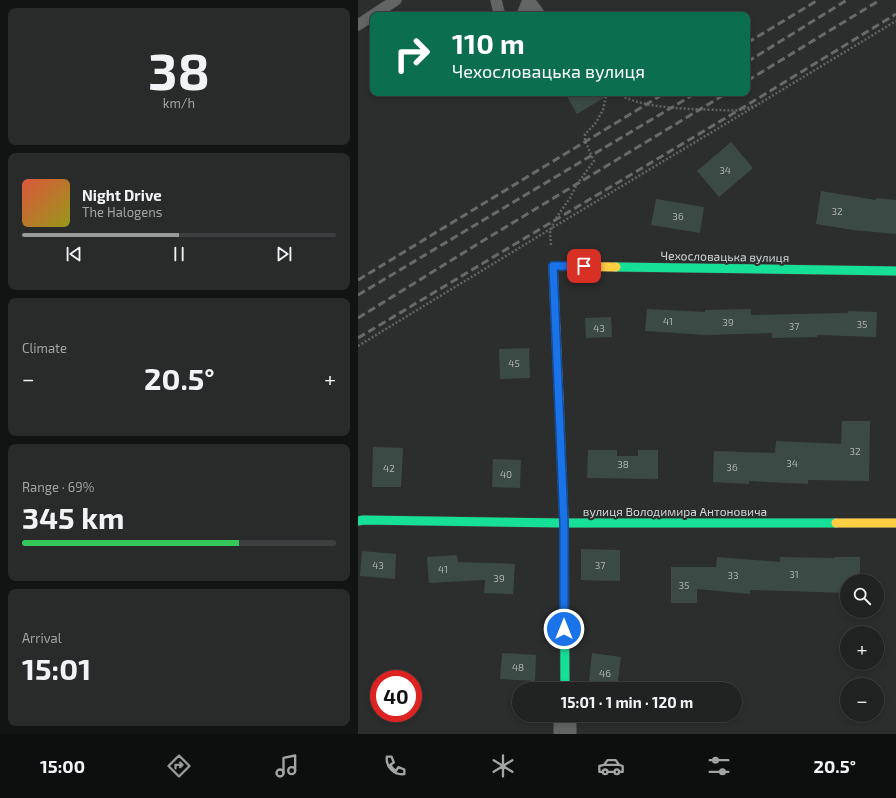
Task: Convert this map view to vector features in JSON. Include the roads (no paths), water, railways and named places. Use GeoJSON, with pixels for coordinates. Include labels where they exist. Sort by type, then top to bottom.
{"type":"FeatureCollection","features":[{"type":"Feature","properties":{"kind":"street","name":"Чехословацька вулиця"},"geometry":{"type":"LineString","coordinates":[[564,523],[553,266],[896,271]]}},
{"type":"Feature","properties":{"kind":"street","name":"вулиця Володимира Антоновича"},"geometry":{"type":"LineString","coordinates":[[358,521],[564,523],[896,523]]}},
{"type":"Feature","properties":{"kind":"street"},"geometry":{"type":"LineString","coordinates":[[564,523],[565,682]]}},
{"type":"Feature","properties":{"kind":"street"},"geometry":{"type":"LineString","coordinates":[[565,722],[565,734]]}},
{"type":"Feature","properties":{"kind":"lane"},"geometry":{"type":"LineString","coordinates":[[378,12],[396,0]]}},
{"type":"Feature","properties":{"kind":"lane"},"geometry":{"type":"LineString","coordinates":[[496,0],[499,12]]}},
{"type":"Feature","properties":{"kind":"lane"},"geometry":{"type":"LineString","coordinates":[[523,12],[528,0],[538,12]]}},
{"type":"Feature","properties":{"kind":"lane"},"geometry":{"type":"LineString","coordinates":[[358,25],[370,17]]}},
{"type":"Feature","properties":{"kind":"railway"},"geometry":{"type":"LineString","coordinates":[[750,41],[818,0]]}},
{"type":"Feature","properties":{"kind":"railway"},"geometry":{"type":"LineString","coordinates":[[750,60],[847,0]]}},
{"type":"Feature","properties":{"kind":"railway"},"geometry":{"type":"LineString","coordinates":[[750,79],[880,0]]}},
{"type":"Feature","properties":{"kind":"railway"},"geometry":{"type":"LineString","coordinates":[[358,338],[739,110],[896,14]]}},
{"type":"Feature","properties":{"kind":"railway"},"geometry":{"type":"LineString","coordinates":[[358,280],[660,96]]}},
{"type":"Feature","properties":{"kind":"railway"},"geometry":{"type":"LineString","coordinates":[[358,295],[691,96]]}},
{"type":"Feature","properties":{"kind":"railway"},"geometry":{"type":"LineString","coordinates":[[358,318],[722,96]]}}]}
